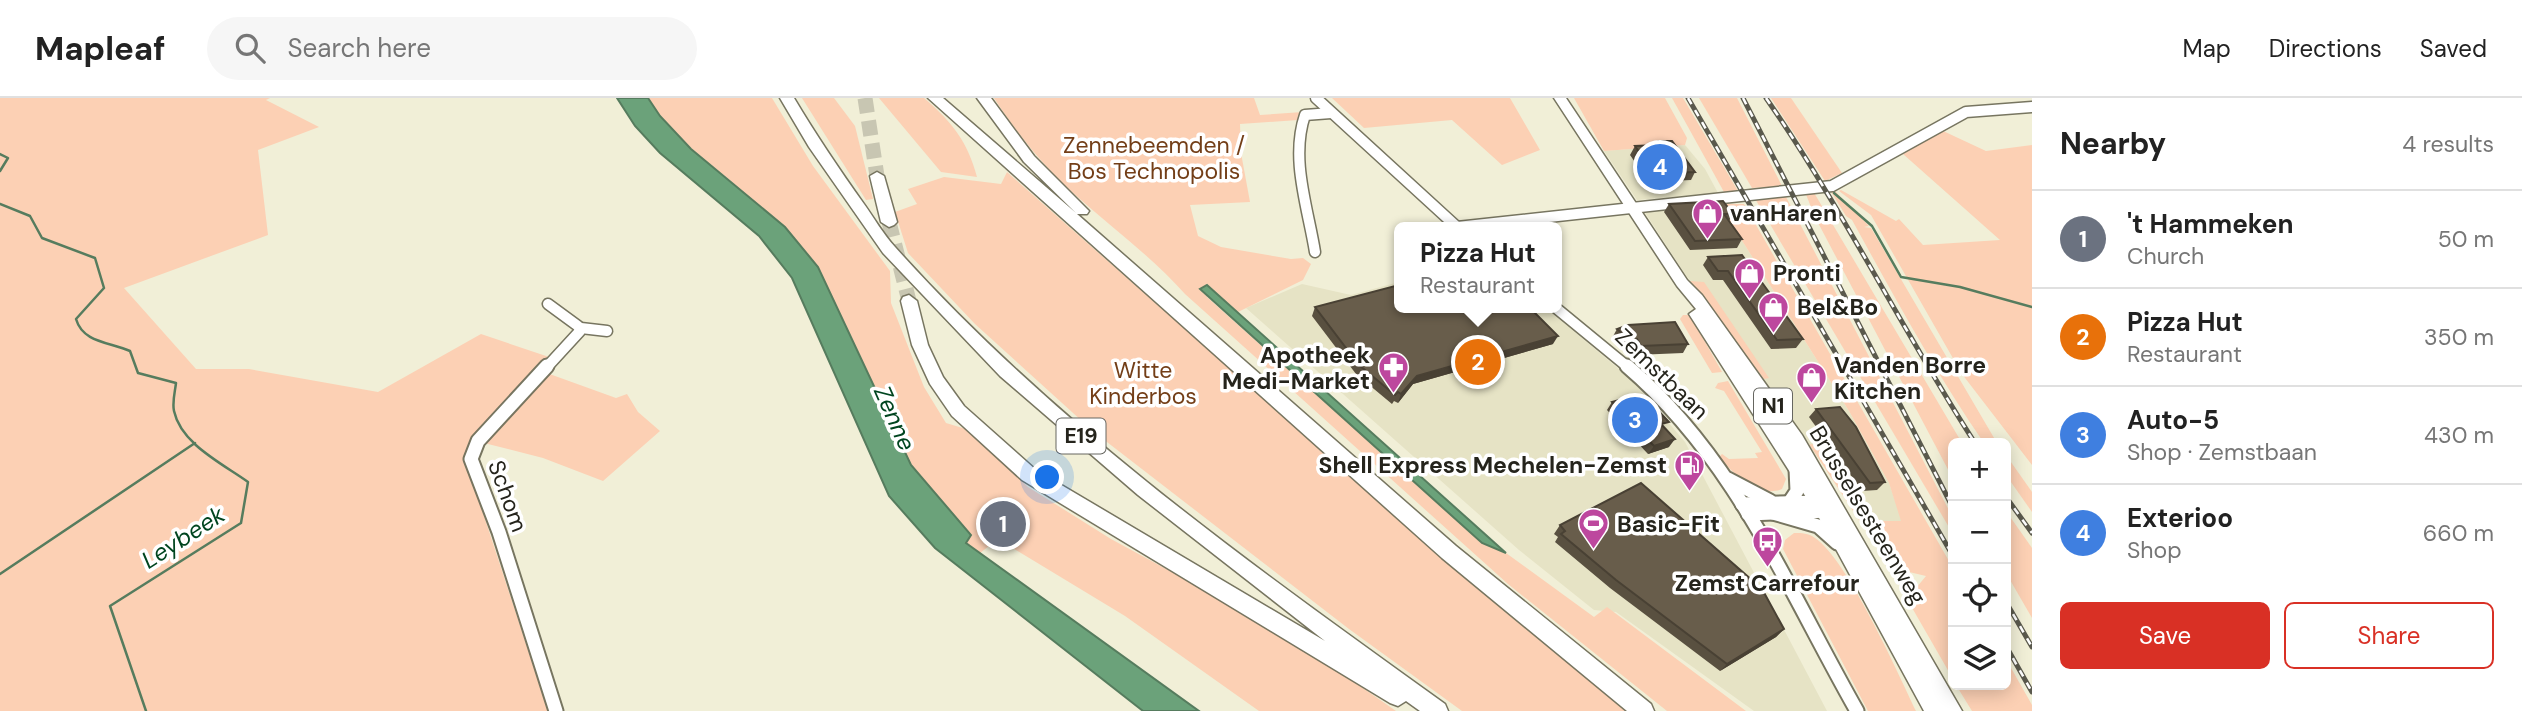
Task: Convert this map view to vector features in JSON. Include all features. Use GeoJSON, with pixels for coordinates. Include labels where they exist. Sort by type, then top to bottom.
{"type":"FeatureCollection","features":[{"type":"Feature","properties":{"kind":"highway","name":"E19"},"geometry":{"type":"LineString","coordinates":[[788,98],[816,147],[888,249],[1006,372],[1145,490],[1261,582],[1437,711]]}},
{"type":"Feature","properties":{"kind":"highway"},"geometry":{"type":"LineString","coordinates":[[935,98],[1449,552],[1643,711]]}},
{"type":"Feature","properties":{"kind":"highway"},"geometry":{"type":"LineString","coordinates":[[984,98],[1029,159],[1116,244],[1135,272]]}},
{"type":"Feature","properties":{"kind":"highway"},"geometry":{"type":"LineString","coordinates":[[877,176],[889,222]]}},
{"type":"Feature","properties":{"kind":"highway"},"geometry":{"type":"LineString","coordinates":[[909,302],[920,345],[936,380],[958,411],[1029,475],[1084,510],[1291,629],[1422,711]]}},
{"type":"Feature","properties":{"kind":"main road","name":"Brusselsesteenweg"},"geometry":{"type":"LineString","coordinates":[[1560,98],[1682,283],[1714,345],[1796,469],[1829,506],[1850,558],[1934,711]]}},
{"type":"Feature","properties":{"kind":"main road","name":"Brusselsesteenweg"},"geometry":{"type":"LineString","coordinates":[[1682,283],[1698,299],[1756,382],[1952,711]]}},
{"type":"Feature","properties":{"kind":"street"},"geometry":{"type":"LineString","coordinates":[[1316,98],[1451,222]]}},
{"type":"Feature","properties":{"kind":"street"},"geometry":{"type":"LineString","coordinates":[[1499,222],[1832,186],[1966,112],[2032,107]]}},
{"type":"Feature","properties":{"kind":"street"},"geometry":{"type":"LineString","coordinates":[[1315,253],[1299,153],[1299,134],[1305,115],[1331,113]]}},
{"type":"Feature","properties":{"kind":"street"},"geometry":{"type":"LineString","coordinates":[[548,303],[581,328],[607,331]]}},
{"type":"Feature","properties":{"kind":"street","name":"Zemstbaan"},"geometry":{"type":"LineString","coordinates":[[1562,313],[1659,395],[1706,448],[1760,535],[1857,711]]}},
{"type":"Feature","properties":{"kind":"street","name":"Schom"},"geometry":{"type":"LineString","coordinates":[[556,711],[499,532],[471,459],[478,441],[581,328]]}},
{"type":"Feature","properties":{"kind":"street"},"geometry":{"type":"LineString","coordinates":[[1779,506],[1797,491],[1796,469]]}},
{"type":"Feature","properties":{"kind":"street","name":"Zemstbaan"},"geometry":{"type":"LineString","coordinates":[[1728,480],[1818,526],[1850,558]]}},
{"type":"Feature","properties":{"kind":"street","name":"Zemstbaan"},"geometry":{"type":"LineString","coordinates":[[1745,509],[1829,506]]}},
{"type":"Feature","properties":{"kind":"shaded area","name":"Zenne"},"geometry":{"type":"Polygon","coordinates":[[[617,98],[648,98],[660,116],[691,149],[785,227],[818,267],[911,465],[971,535],[966,543],[1199,711],[1143,711],[935,548],[889,496],[792,278],[759,236],[660,153],[635,126],[617,98]]]}},
{"type":"Feature","properties":{"kind":"shaded area"},"geometry":{"type":"Polygon","coordinates":[[[1685,145],[1705,169],[1718,193],[1637,200],[1604,151],[1685,145]]]}},
{"type":"Feature","properties":{"kind":"shaded area"},"geometry":{"type":"Polygon","coordinates":[[[1719,204],[1849,411],[1889,483],[1902,521],[1873,521],[1866,527],[1742,348],[1685,274],[1642,208],[1719,204]]]}},
{"type":"Feature","properties":{"kind":"shaded area"},"geometry":{"type":"Polygon","coordinates":[[[1394,283],[1394,313],[1552,313],[1632,380],[1685,442],[1827,711],[1754,711],[1616,612],[1594,610],[1519,550],[1246,308],[1302,284],[1351,295],[1394,283]]]}},
{"type":"Feature","properties":{"kind":"shaded area"},"geometry":{"type":"Polygon","coordinates":[[[1207,285],[1506,553],[1482,543],[1200,289],[1207,285]]]}},
{"type":"Feature","properties":{"kind":"green space"},"geometry":{"type":"Polygon","coordinates":[[[0,98],[270,98],[266,100],[319,127],[258,150],[268,235],[124,288],[196,369],[249,369],[378,392],[481,334],[549,357],[465,458],[548,711],[0,711],[0,98]]]}},
{"type":"Feature","properties":{"kind":"green space"},"geometry":{"type":"Polygon","coordinates":[[[648,98],[772,98],[813,166],[890,271],[891,303],[924,387],[946,423],[966,429],[1028,487],[1111,539],[1214,595],[1334,668],[1396,711],[1259,711],[1125,616],[998,539],[980,553],[966,543],[971,535],[911,465],[845,323],[731,181],[691,149],[660,116],[648,98]]]}},
{"type":"Feature","properties":{"kind":"green space"},"geometry":{"type":"Polygon","coordinates":[[[802,98],[834,98],[855,126],[873,199],[866,200],[802,98]]]}},
{"type":"Feature","properties":{"kind":"green space"},"geometry":{"type":"Polygon","coordinates":[[[879,98],[924,98],[958,133],[969,153],[977,177],[941,172],[879,98]]]}},
{"type":"Feature","properties":{"kind":"green space","name":"Zennebeemden / Bos Technopolis"},"geometry":{"type":"Polygon","coordinates":[[[994,98],[1254,98],[1260,115],[1317,111],[1300,113],[1298,120],[1240,124],[1241,153],[1250,202],[1190,205],[1198,236],[1221,247],[1291,259],[1303,258],[1311,264],[1303,280],[1236,313],[1207,286],[1207,297],[1482,543],[1506,553],[1594,617],[1607,607],[1746,711],[1667,711],[1508,584],[1185,294],[1145,254],[1062,183],[1030,148],[994,98]]]}},
{"type":"Feature","properties":{"kind":"green space"},"geometry":{"type":"Polygon","coordinates":[[[1332,98],[1510,98],[1540,150],[1502,165],[1452,120],[1364,128],[1332,98]]]}},
{"type":"Feature","properties":{"kind":"green space"},"geometry":{"type":"Polygon","coordinates":[[[1574,98],[1665,98],[1687,138],[1685,145],[1604,151],[1574,98]]]}},
{"type":"Feature","properties":{"kind":"green space"},"geometry":{"type":"Polygon","coordinates":[[[1672,98],[1683,98],[1738,191],[1724,192],[1672,98]]]}},
{"type":"Feature","properties":{"kind":"green space"},"geometry":{"type":"Polygon","coordinates":[[[1699,98],[1737,98],[1782,186],[1752,188],[1699,98]]]}},
{"type":"Feature","properties":{"kind":"green space"},"geometry":{"type":"Polygon","coordinates":[[[1771,98],[1791,98],[1842,173],[1825,181],[1771,98]]]}},
{"type":"Feature","properties":{"kind":"green space"},"geometry":{"type":"Polygon","coordinates":[[[1941,130],[1986,151],[2032,145],[2032,465],[1962,374],[1871,215],[1839,191],[1896,221],[1899,219],[1923,245],[2000,240],[1903,154],[1941,130]]]}},
{"type":"Feature","properties":{"kind":"green space","name":"Witte Kinderbos"},"geometry":{"type":"Polygon","coordinates":[[[1007,172],[1504,611],[1627,711],[1462,711],[1349,629],[1094,432],[975,324],[908,253],[895,212],[917,204],[908,189],[944,177],[1001,184],[1007,172]]]}},
{"type":"Feature","properties":{"kind":"green space"},"geometry":{"type":"Polygon","coordinates":[[[1830,190],[1835,191],[1869,226],[1864,227],[1871,228],[1994,438],[1981,438],[1915,333],[1852,220],[1846,216],[1830,190]]]}},
{"type":"Feature","properties":{"kind":"green space"},"geometry":{"type":"Polygon","coordinates":[[[1813,191],[1959,438],[1948,438],[1948,470],[1815,217],[1805,192],[1813,191]]]}},
{"type":"Feature","properties":{"kind":"green space"},"geometry":{"type":"Polygon","coordinates":[[[1785,195],[1948,508],[1948,526],[1754,197],[1785,195]]]}},
{"type":"Feature","properties":{"kind":"green space"},"geometry":{"type":"Polygon","coordinates":[[[1719,204],[1744,204],[1948,559],[1948,670],[1907,599],[1926,576],[1888,567],[1866,527],[1873,521],[1901,521],[1889,483],[1849,411],[1719,204]]]}},
{"type":"Feature","properties":{"kind":"green space"},"geometry":{"type":"Polygon","coordinates":[[[1690,281],[1704,282],[1769,378],[1764,379],[1690,281]]]}},
{"type":"Feature","properties":{"kind":"green space"},"geometry":{"type":"Polygon","coordinates":[[[1683,315],[1690,315],[1722,372],[1712,373],[1680,319],[1683,315]]]}},
{"type":"Feature","properties":{"kind":"green space"},"geometry":{"type":"Polygon","coordinates":[[[544,372],[616,398],[627,394],[638,412],[660,431],[603,481],[543,458],[480,442],[544,372]]]}},
{"type":"Feature","properties":{"kind":"green space"},"geometry":{"type":"Polygon","coordinates":[[[1728,381],[1786,479],[1782,489],[1765,490],[1747,483],[1719,457],[1722,454],[1729,459],[1758,458],[1755,453],[1762,452],[1724,391],[1715,388],[1718,383],[1728,381]]]}},
{"type":"Feature","properties":{"kind":"green space"},"geometry":{"type":"Polygon","coordinates":[[[1809,444],[1818,445],[1872,520],[1861,523],[1809,444]]]}},
{"type":"Feature","properties":{"kind":"green space"},"geometry":{"type":"Polygon","coordinates":[[[2011,462],[2032,492],[2032,512],[2011,482],[2011,462]]]}},
{"type":"Feature","properties":{"kind":"green space"},"geometry":{"type":"Polygon","coordinates":[[[2011,518],[2032,548],[2032,618],[2011,582],[2011,518]]]}},
{"type":"Feature","properties":{"kind":"green space"},"geometry":{"type":"Polygon","coordinates":[[[1794,533],[1815,538],[1842,569],[1871,618],[1916,711],[1868,711],[1783,549],[1785,540],[1794,533]]]}},
{"type":"Feature","properties":{"kind":"green space"},"geometry":{"type":"Polygon","coordinates":[[[2011,668],[2032,705],[2032,711],[1972,711],[1959,690],[2011,690],[2011,668]]]}},
{"type":"Feature","properties":{"kind":"building"},"geometry":{"type":"Polygon","coordinates":[[[1659,141],[1672,141],[1695,172],[1654,173],[1635,146],[1661,145],[1659,141]]]}},
{"type":"Feature","properties":{"kind":"building"},"geometry":{"type":"Polygon","coordinates":[[[1723,201],[1733,214],[1724,214],[1742,239],[1695,241],[1669,204],[1723,201]]]}},
{"type":"Feature","properties":{"kind":"building"},"geometry":{"type":"Polygon","coordinates":[[[1742,255],[1803,339],[1777,340],[1728,271],[1718,271],[1708,257],[1742,255]]]}},
{"type":"Feature","properties":{"kind":"building"},"geometry":{"type":"Polygon","coordinates":[[[1394,286],[1394,313],[1535,313],[1558,336],[1417,376],[1401,394],[1398,392],[1395,395],[1359,365],[1315,307],[1394,286]]]}},
{"type":"Feature","properties":{"kind":"building"},"geometry":{"type":"Polygon","coordinates":[[[1675,322],[1688,344],[1641,346],[1637,339],[1630,340],[1617,329],[1628,325],[1675,322]]]}},
{"type":"Feature","properties":{"kind":"building"},"geometry":{"type":"Polygon","coordinates":[[[1633,396],[1640,402],[1648,400],[1669,422],[1661,424],[1675,439],[1654,446],[1612,402],[1633,396]]]}},
{"type":"Feature","properties":{"kind":"building"},"geometry":{"type":"Polygon","coordinates":[[[1840,407],[1856,427],[1885,482],[1870,483],[1816,409],[1840,407]]]}},
{"type":"Feature","properties":{"kind":"building"},"geometry":{"type":"Polygon","coordinates":[[[1641,483],[1762,589],[1784,629],[1727,664],[1616,580],[1561,534],[1565,531],[1560,525],[1641,483]]]}},
{"type":"Feature","properties":{"kind":"waterway","name":"Leybeek"},"geometry":{"type":"LineString","coordinates":[[0,154],[8,158],[0,171]]}},
{"type":"Feature","properties":{"kind":"waterway"},"geometry":{"type":"LineString","coordinates":[[1834,193],[1872,226],[1901,277],[1960,287],[2032,307]]}},
{"type":"Feature","properties":{"kind":"waterway","name":"Leybeek"},"geometry":{"type":"LineString","coordinates":[[0,204],[30,216],[42,238],[95,258],[104,288],[76,319],[80,327],[98,341],[130,351],[138,373],[176,383],[174,411],[178,423],[194,443]]}},
{"type":"Feature","properties":{"kind":"waterway"},"geometry":{"type":"LineString","coordinates":[[0,574],[194,443]]}},
{"type":"Feature","properties":{"kind":"waterway","name":"Leybeek"},"geometry":{"type":"LineString","coordinates":[[146,711],[110,606],[241,523],[248,482],[194,443]]}},
{"type":"Feature","properties":{"kind":"tunnel"},"geometry":{"type":"LineString","coordinates":[[865,98],[877,176]]}},
{"type":"Feature","properties":{"kind":"tunnel"},"geometry":{"type":"LineString","coordinates":[[889,222],[909,301]]}},
{"type":"Feature","properties":{"kind":"railway"},"geometry":{"type":"LineString","coordinates":[[1688,98],[1948,547]]}},
{"type":"Feature","properties":{"kind":"railway"},"geometry":{"type":"LineString","coordinates":[[1743,98],[1949,501]]}},
{"type":"Feature","properties":{"kind":"railway"},"geometry":{"type":"LineString","coordinates":[[1766,98],[1821,183],[1972,438]]}},
{"type":"Feature","properties":{"kind":"railway"},"geometry":{"type":"LineString","coordinates":[[2009,501],[2032,533]]}},
{"type":"Feature","properties":{"kind":"railway"},"geometry":{"type":"LineString","coordinates":[[2011,611],[2032,647]]}},
{"type":"Feature","properties":{"kind":"railway"},"geometry":{"type":"LineString","coordinates":[[2011,655],[2032,692]]}},
{"type":"Feature","properties":{"kind":"place","name":"Exterioo"},"geometry":{"type":"Point","coordinates":[1660,167]}},
{"type":"Feature","properties":{"kind":"place","name":"vanHaren"},"geometry":{"type":"Point","coordinates":[1707,240]}},
{"type":"Feature","properties":{"kind":"place","name":"Pronti"},"geometry":{"type":"Point","coordinates":[1750,300]}},
{"type":"Feature","properties":{"kind":"place","name":"Bel&Bo"},"geometry":{"type":"Point","coordinates":[1774,334]}},
{"type":"Feature","properties":{"kind":"place","name":"Pizza Hut"},"geometry":{"type":"Point","coordinates":[1478,362]}},
{"type":"Feature","properties":{"kind":"place","name":"Apotheek Medi-Market"},"geometry":{"type":"Point","coordinates":[1393,395]}},
{"type":"Feature","properties":{"kind":"place","name":"Vanden Borre Kitchen"},"geometry":{"type":"Point","coordinates":[1811,405]}},
{"type":"Feature","properties":{"kind":"place","name":"Auto-5"},"geometry":{"type":"Point","coordinates":[1635,420]}},
{"type":"Feature","properties":{"kind":"place","name":"Shell Express Mechelen-Zemst"},"geometry":{"type":"Point","coordinates":[1690,492]}},
{"type":"Feature","properties":{"kind":"place","name":"'t Hammeken"},"geometry":{"type":"Point","coordinates":[1003,524]}},
{"type":"Feature","properties":{"kind":"place","name":"Basic-Fit"},"geometry":{"type":"Point","coordinates":[1594,551]}},
{"type":"Feature","properties":{"kind":"place","name":"Zemst Carrefour"},"geometry":{"type":"Point","coordinates":[1767,569]}}]}
